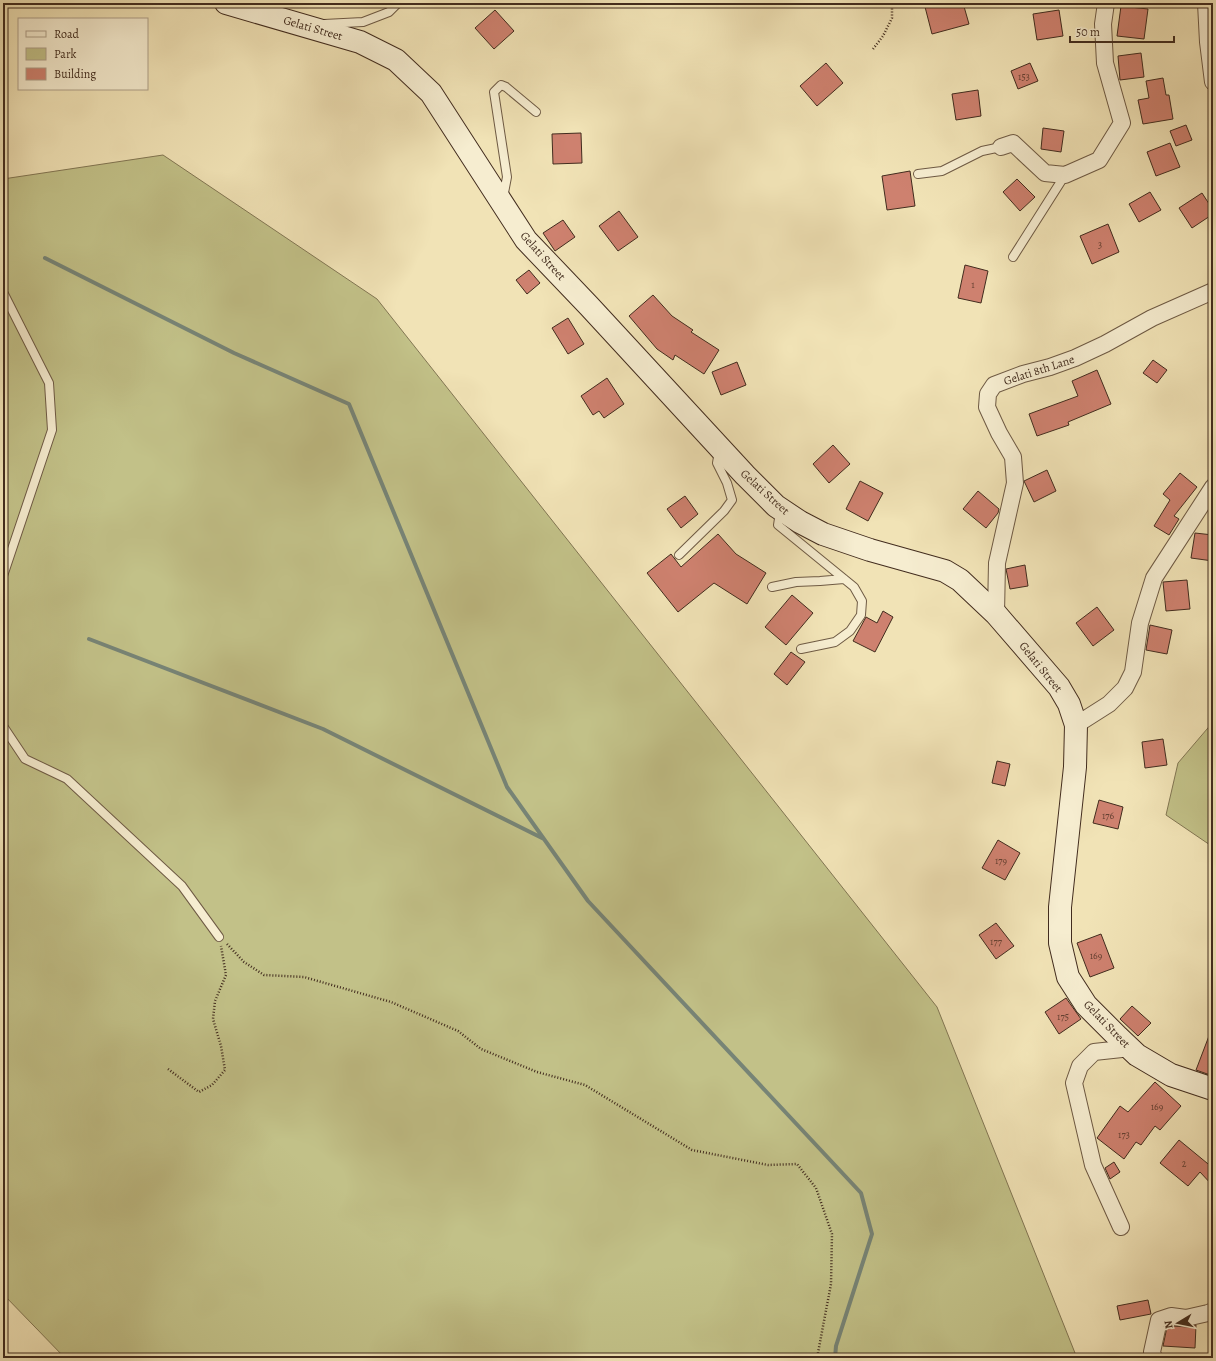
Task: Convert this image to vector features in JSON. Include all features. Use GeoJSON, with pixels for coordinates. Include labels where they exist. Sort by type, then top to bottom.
{"type":"FeatureCollection","features":[{"type":"Feature","properties":{"kind":"main road","name":"Gelati Street"},"geometry":{"type":"LineString","coordinates":[[226,3],[360,42],[396,60],[431,92],[526,240],[719,448],[781,509],[800,522],[823,534],[870,550],[945,571],[960,580],[996,614],[1059,687],[1069,704],[1076,725],[1075,767],[1060,907],[1060,943],[1068,977],[1086,1005],[1137,1055],[1171,1075],[1213,1089]]}},
{"type":"Feature","properties":{"kind":"street"},"geometry":{"type":"LineString","coordinates":[[1001,147],[1013,143],[1045,173],[1065,175],[1099,160],[1122,123],[1105,63],[1103,24],[1106,3]]}},
{"type":"Feature","properties":{"kind":"street"},"geometry":{"type":"LineString","coordinates":[[1206,3],[1208,42],[1213,82]]}},
{"type":"Feature","properties":{"kind":"street","name":"Gelati 8th Lane"},"geometry":{"type":"LineString","coordinates":[[996,614],[998,563],[1015,483],[1013,457],[987,407],[988,394],[994,385],[1075,358],[1105,344],[1152,318],[1213,291]]}},
{"type":"Feature","properties":{"kind":"street"},"geometry":{"type":"LineString","coordinates":[[1076,725],[1109,704],[1125,688],[1133,672],[1140,624],[1154,578],[1213,486]]}},
{"type":"Feature","properties":{"kind":"street"},"geometry":{"type":"LineString","coordinates":[[1120,1228],[1093,1165],[1074,1083],[1080,1066],[1094,1052],[1131,1048]]}},
{"type":"Feature","properties":{"kind":"street"},"geometry":{"type":"LineString","coordinates":[[1154,1358],[1152,1352],[1159,1320],[1171,1316],[1186,1318],[1213,1311]]}},
{"type":"Feature","properties":{"kind":"lane"},"geometry":{"type":"LineString","coordinates":[[308,27],[333,23],[363,22],[389,12],[398,3]]}},
{"type":"Feature","properties":{"kind":"lane"},"geometry":{"type":"LineString","coordinates":[[502,202],[507,177],[494,92],[501,85],[506,87],[536,112]]}},
{"type":"Feature","properties":{"kind":"lane"},"geometry":{"type":"LineString","coordinates":[[918,174],[942,171],[982,151],[1001,147]]}},
{"type":"Feature","properties":{"kind":"lane"},"geometry":{"type":"LineString","coordinates":[[1013,257],[1065,175]]}},
{"type":"Feature","properties":{"kind":"lane"},"geometry":{"type":"LineString","coordinates":[[3,292],[49,384],[52,430],[3,576]]}},
{"type":"Feature","properties":{"kind":"lane"},"geometry":{"type":"LineString","coordinates":[[679,555],[724,511],[732,500],[728,483],[717,463],[719,448]]}},
{"type":"Feature","properties":{"kind":"lane"},"geometry":{"type":"LineString","coordinates":[[781,509],[778,525],[854,587],[862,601],[861,615],[850,631],[835,642],[801,649]]}},
{"type":"Feature","properties":{"kind":"lane"},"geometry":{"type":"LineString","coordinates":[[772,588],[796,582],[844,579]]}},
{"type":"Feature","properties":{"kind":"lane"},"geometry":{"type":"LineString","coordinates":[[3,726],[25,758],[67,779],[182,886],[219,937]]}},
{"type":"Feature","properties":{"kind":"path"},"geometry":{"type":"LineString","coordinates":[[873,49],[883,36],[892,18],[892,3]]}},
{"type":"Feature","properties":{"kind":"path"},"geometry":{"type":"LineString","coordinates":[[168,1069],[199,1092],[212,1086],[225,1070],[221,1046],[213,1019],[215,1001],[226,975],[219,937]]}},
{"type":"Feature","properties":{"kind":"path"},"geometry":{"type":"LineString","coordinates":[[219,937],[244,962],[264,975],[304,977],[391,1002],[458,1031],[481,1049],[488,1052],[537,1072],[585,1085],[692,1150],[768,1165],[797,1164],[816,1188],[832,1234],[831,1284],[817,1358]]}},
{"type":"Feature","properties":{"kind":"green space"},"geometry":{"type":"Polygon","coordinates":[[[163,155],[377,299],[937,1007],[1077,1358],[65,1358],[3,1294],[3,179],[163,155]]]}},
{"type":"Feature","properties":{"kind":"green space"},"geometry":{"type":"Polygon","coordinates":[[[1213,722],[1213,847],[1166,815],[1178,763],[1213,722]]]}},
{"type":"Feature","properties":{"kind":"building"},"geometry":{"type":"Polygon","coordinates":[[[924,3],[963,3],[969,24],[932,34],[924,3]]]}},
{"type":"Feature","properties":{"kind":"building"},"geometry":{"type":"Polygon","coordinates":[[[1121,6],[1148,9],[1144,39],[1117,36],[1121,6]]]}},
{"type":"Feature","properties":{"kind":"building"},"geometry":{"type":"Polygon","coordinates":[[[495,10],[514,31],[494,49],[475,28],[495,10]]]}},
{"type":"Feature","properties":{"kind":"building"},"geometry":{"type":"Polygon","coordinates":[[[1059,10],[1063,36],[1037,40],[1033,14],[1059,10]]]}},
{"type":"Feature","properties":{"kind":"building"},"geometry":{"type":"Polygon","coordinates":[[[1141,53],[1144,77],[1120,80],[1118,56],[1141,53]]]}},
{"type":"Feature","properties":{"kind":"building"},"geometry":{"type":"Polygon","coordinates":[[[826,63],[843,83],[817,106],[800,86],[826,63]]]}},
{"type":"Feature","properties":{"kind":"building"},"geometry":{"type":"Polygon","coordinates":[[[1030,63],[1038,81],[1018,89],[1011,71],[1030,63]]]}},
{"type":"Feature","properties":{"kind":"building"},"geometry":{"type":"Polygon","coordinates":[[[1163,78],[1166,95],[1169,95],[1173,119],[1143,124],[1138,100],[1149,98],[1146,81],[1163,78]]]}},
{"type":"Feature","properties":{"kind":"building"},"geometry":{"type":"Polygon","coordinates":[[[978,90],[981,116],[956,120],[952,94],[978,90]]]}},
{"type":"Feature","properties":{"kind":"building"},"geometry":{"type":"Polygon","coordinates":[[[1186,125],[1192,140],[1176,146],[1170,131],[1186,125]]]}},
{"type":"Feature","properties":{"kind":"building"},"geometry":{"type":"Polygon","coordinates":[[[1043,128],[1064,131],[1061,152],[1041,149],[1043,128]]]}},
{"type":"Feature","properties":{"kind":"building"},"geometry":{"type":"Polygon","coordinates":[[[581,133],[582,163],[553,164],[552,134],[581,133]]]}},
{"type":"Feature","properties":{"kind":"building"},"geometry":{"type":"Polygon","coordinates":[[[1170,143],[1180,167],[1156,176],[1147,152],[1170,143]]]}},
{"type":"Feature","properties":{"kind":"building"},"geometry":{"type":"Polygon","coordinates":[[[910,171],[915,206],[887,210],[882,176],[910,171]]]}},
{"type":"Feature","properties":{"kind":"building"},"geometry":{"type":"Polygon","coordinates":[[[1017,179],[1035,197],[1020,211],[1003,192],[1017,179]]]}},
{"type":"Feature","properties":{"kind":"building"},"geometry":{"type":"Polygon","coordinates":[[[1150,192],[1161,210],[1139,222],[1129,204],[1150,192]]]}},
{"type":"Feature","properties":{"kind":"building"},"geometry":{"type":"Polygon","coordinates":[[[1202,193],[1213,210],[1213,214],[1192,228],[1179,208],[1202,193]]]}},
{"type":"Feature","properties":{"kind":"building"},"geometry":{"type":"Polygon","coordinates":[[[619,211],[638,237],[618,251],[599,226],[619,211]]]}},
{"type":"Feature","properties":{"kind":"building"},"geometry":{"type":"Polygon","coordinates":[[[563,220],[575,237],[555,251],[543,233],[563,220]]]}},
{"type":"Feature","properties":{"kind":"building"},"geometry":{"type":"Polygon","coordinates":[[[1108,224],[1119,252],[1092,264],[1080,236],[1108,224]]]}},
{"type":"Feature","properties":{"kind":"building"},"geometry":{"type":"Polygon","coordinates":[[[965,265],[988,271],[981,303],[958,298],[965,265]]]}},
{"type":"Feature","properties":{"kind":"building"},"geometry":{"type":"Polygon","coordinates":[[[529,270],[540,283],[527,294],[516,280],[529,270]]]}},
{"type":"Feature","properties":{"kind":"building"},"geometry":{"type":"Polygon","coordinates":[[[653,295],[672,316],[693,330],[691,332],[719,350],[704,374],[675,355],[673,360],[657,349],[629,316],[653,295]]]}},
{"type":"Feature","properties":{"kind":"building"},"geometry":{"type":"Polygon","coordinates":[[[568,318],[584,344],[568,354],[552,328],[568,318]]]}},
{"type":"Feature","properties":{"kind":"building"},"geometry":{"type":"Polygon","coordinates":[[[1153,360],[1167,370],[1157,383],[1143,373],[1153,360]]]}},
{"type":"Feature","properties":{"kind":"building"},"geometry":{"type":"Polygon","coordinates":[[[737,362],[746,385],[721,395],[712,372],[737,362]]]}},
{"type":"Feature","properties":{"kind":"building"},"geometry":{"type":"Polygon","coordinates":[[[1097,370],[1111,404],[1068,422],[1069,425],[1037,436],[1029,414],[1078,396],[1072,381],[1097,370]]]}},
{"type":"Feature","properties":{"kind":"building"},"geometry":{"type":"Polygon","coordinates":[[[607,378],[624,404],[604,418],[599,411],[593,415],[581,396],[607,378]]]}},
{"type":"Feature","properties":{"kind":"building"},"geometry":{"type":"Polygon","coordinates":[[[833,445],[850,464],[829,483],[813,464],[833,445]]]}},
{"type":"Feature","properties":{"kind":"building"},"geometry":{"type":"Polygon","coordinates":[[[1047,470],[1056,491],[1034,502],[1024,481],[1047,470]]]}},
{"type":"Feature","properties":{"kind":"building"},"geometry":{"type":"Polygon","coordinates":[[[1180,473],[1197,487],[1174,516],[1179,519],[1169,535],[1154,526],[1170,500],[1163,494],[1180,473]]]}},
{"type":"Feature","properties":{"kind":"building"},"geometry":{"type":"Polygon","coordinates":[[[860,481],[883,493],[868,521],[846,509],[860,481]]]}},
{"type":"Feature","properties":{"kind":"building"},"geometry":{"type":"Polygon","coordinates":[[[978,491],[999,509],[998,513],[986,528],[963,509],[978,491]]]}},
{"type":"Feature","properties":{"kind":"building"},"geometry":{"type":"Polygon","coordinates":[[[685,496],[698,514],[681,528],[667,509],[685,496]]]}},
{"type":"Feature","properties":{"kind":"building"},"geometry":{"type":"Polygon","coordinates":[[[1195,533],[1213,535],[1213,561],[1191,558],[1195,533]]]}},
{"type":"Feature","properties":{"kind":"building"},"geometry":{"type":"Polygon","coordinates":[[[718,534],[736,554],[766,573],[747,604],[714,583],[678,612],[647,573],[671,554],[681,567],[718,534]]]}},
{"type":"Feature","properties":{"kind":"building"},"geometry":{"type":"Polygon","coordinates":[[[1025,565],[1028,586],[1010,589],[1006,569],[1025,565]]]}},
{"type":"Feature","properties":{"kind":"building"},"geometry":{"type":"Polygon","coordinates":[[[1187,580],[1190,609],[1166,611],[1163,582],[1187,580]]]}},
{"type":"Feature","properties":{"kind":"building"},"geometry":{"type":"Polygon","coordinates":[[[792,595],[813,613],[786,645],[765,627],[792,595]]]}},
{"type":"Feature","properties":{"kind":"building"},"geometry":{"type":"Polygon","coordinates":[[[1097,607],[1114,630],[1093,646],[1076,623],[1097,607]]]}},
{"type":"Feature","properties":{"kind":"building"},"geometry":{"type":"Polygon","coordinates":[[[883,611],[893,617],[875,652],[853,641],[866,617],[877,623],[883,611]]]}},
{"type":"Feature","properties":{"kind":"building"},"geometry":{"type":"Polygon","coordinates":[[[1150,625],[1172,630],[1167,654],[1146,650],[1150,625]]]}},
{"type":"Feature","properties":{"kind":"building"},"geometry":{"type":"Polygon","coordinates":[[[791,652],[805,662],[787,685],[774,674],[791,652]]]}},
{"type":"Feature","properties":{"kind":"building"},"geometry":{"type":"Polygon","coordinates":[[[1163,739],[1167,765],[1145,768],[1142,742],[1163,739]]]}},
{"type":"Feature","properties":{"kind":"building"},"geometry":{"type":"Polygon","coordinates":[[[997,761],[1010,764],[1005,786],[992,783],[997,761]]]}},
{"type":"Feature","properties":{"kind":"building"},"geometry":{"type":"Polygon","coordinates":[[[1099,800],[1123,807],[1118,829],[1093,823],[1099,800]]]}},
{"type":"Feature","properties":{"kind":"building"},"geometry":{"type":"Polygon","coordinates":[[[998,840],[1020,853],[1005,880],[982,868],[998,840]]]}},
{"type":"Feature","properties":{"kind":"building"},"geometry":{"type":"Polygon","coordinates":[[[996,923],[1014,946],[996,959],[979,935],[996,923]]]}},
{"type":"Feature","properties":{"kind":"building"},"geometry":{"type":"Polygon","coordinates":[[[1101,934],[1114,968],[1090,977],[1077,943],[1101,934]]]}},
{"type":"Feature","properties":{"kind":"building"},"geometry":{"type":"Polygon","coordinates":[[[1066,998],[1081,1019],[1059,1034],[1045,1012],[1066,998]]]}},
{"type":"Feature","properties":{"kind":"building"},"geometry":{"type":"Polygon","coordinates":[[[1132,1006],[1151,1023],[1138,1036],[1120,1019],[1132,1006]]]}},
{"type":"Feature","properties":{"kind":"building"},"geometry":{"type":"Polygon","coordinates":[[[1213,1028],[1213,1076],[1196,1070],[1213,1028]]]}},
{"type":"Feature","properties":{"kind":"building"},"geometry":{"type":"Polygon","coordinates":[[[1155,1082],[1181,1106],[1160,1130],[1155,1126],[1141,1145],[1136,1142],[1124,1159],[1097,1138],[1120,1106],[1128,1112],[1155,1082]]]}},
{"type":"Feature","properties":{"kind":"building"},"geometry":{"type":"Polygon","coordinates":[[[1179,1140],[1213,1168],[1213,1186],[1200,1172],[1188,1186],[1160,1163],[1179,1140]]]}},
{"type":"Feature","properties":{"kind":"building"},"geometry":{"type":"Polygon","coordinates":[[[1114,1162],[1120,1172],[1110,1179],[1105,1168],[1114,1162]]]}},
{"type":"Feature","properties":{"kind":"building"},"geometry":{"type":"Polygon","coordinates":[[[1148,1300],[1151,1314],[1120,1320],[1117,1306],[1148,1300]]]}},
{"type":"Feature","properties":{"kind":"building"},"geometry":{"type":"Polygon","coordinates":[[[1196,1325],[1195,1348],[1163,1346],[1167,1327],[1188,1327],[1196,1325]]]}},
{"type":"Feature","properties":{"kind":"waterway"},"geometry":{"type":"LineString","coordinates":[[45,258],[234,353],[349,404],[507,787],[588,901],[861,1193],[872,1234],[836,1346],[835,1358]]}},
{"type":"Feature","properties":{"kind":"waterway"},"geometry":{"type":"LineString","coordinates":[[89,639],[323,729],[544,839]]}}]}
